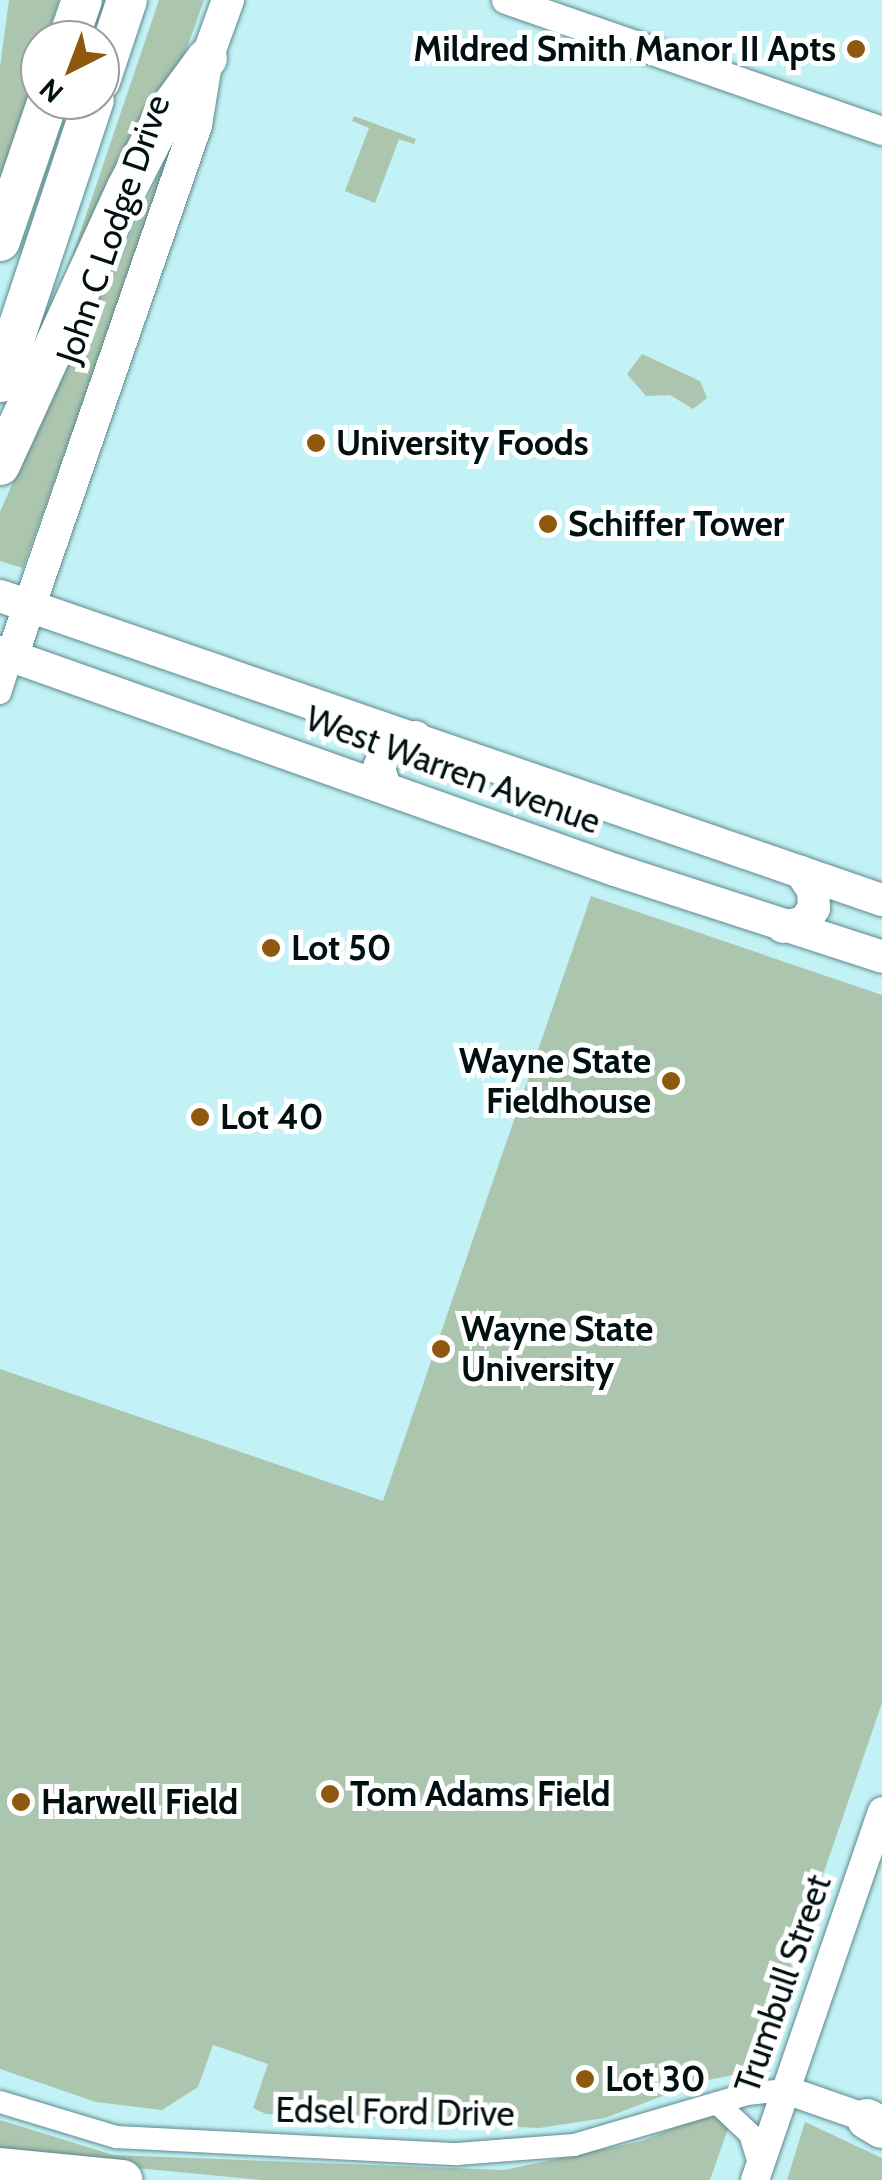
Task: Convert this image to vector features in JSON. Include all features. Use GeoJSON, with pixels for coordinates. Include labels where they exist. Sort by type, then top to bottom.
{"type":"FeatureCollection","features":[{"type":"Feature","properties":{"kind":"highway"},"geometry":{"type":"LineString","coordinates":[[0,465],[127,188],[214,30]]}},
{"type":"Feature","properties":{"kind":"highway"},"geometry":{"type":"LineString","coordinates":[[0,241],[41,120]]}},
{"type":"Feature","properties":{"kind":"highway"},"geometry":{"type":"LineString","coordinates":[[0,382],[87,120]]}},
{"type":"Feature","properties":{"kind":"highway"},"geometry":{"type":"LineString","coordinates":[[0,2168],[122,2180]]}},
{"type":"Feature","properties":{"kind":"main road","name":"John C Lodge Drive"},"geometry":{"type":"LineString","coordinates":[[15,600],[69,482],[196,125],[214,30],[228,0]]}},
{"type":"Feature","properties":{"kind":"main road","name":"West Warren Avenue"},"geometry":{"type":"LineString","coordinates":[[15,600],[882,900]]}},
{"type":"Feature","properties":{"kind":"main road"},"geometry":{"type":"LineString","coordinates":[[6,654],[15,600]]}},
{"type":"Feature","properties":{"kind":"main road"},"geometry":{"type":"LineString","coordinates":[[59,673],[58,640],[85,622]]}},
{"type":"Feature","properties":{"kind":"main road","name":"West Warren Avenue"},"geometry":{"type":"LineString","coordinates":[[6,654],[795,931],[882,957]]}},
{"type":"Feature","properties":{"kind":"main road"},"geometry":{"type":"LineString","coordinates":[[385,788],[379,768],[384,752],[416,737]]}},
{"type":"Feature","properties":{"kind":"main road"},"geometry":{"type":"LineString","coordinates":[[802,872],[813,890],[814,908],[795,931],[882,968]]}},
{"type":"Feature","properties":{"kind":"street"},"geometry":{"type":"LineString","coordinates":[[506,0],[882,130]]}},
{"type":"Feature","properties":{"kind":"street"},"geometry":{"type":"LineString","coordinates":[[0,693],[6,654]]}},
{"type":"Feature","properties":{"kind":"street","name":"Trumbull Street"},"geometry":{"type":"LineString","coordinates":[[758,2173],[882,1812]]}},
{"type":"Feature","properties":{"kind":"street"},"geometry":{"type":"LineString","coordinates":[[786,2090],[877,2124]]}},
{"type":"Feature","properties":{"kind":"street","name":"Edsel Ford Drive"},"geometry":{"type":"LineString","coordinates":[[0,2102],[116,2137],[457,2154],[574,2145],[716,2103],[786,2090]]}},
{"type":"Feature","properties":{"kind":"street"},"geometry":{"type":"LineString","coordinates":[[716,2103],[750,2134],[758,2173]]}},
{"type":"Feature","properties":{"kind":"green space"},"geometry":{"type":"Polygon","coordinates":[[[9,0],[59,0],[52,20],[20,20],[20,120],[0,183],[0,67],[9,0]]]}},
{"type":"Feature","properties":{"kind":"green space"},"geometry":{"type":"Polygon","coordinates":[[[159,0],[204,0],[178,73],[61,289],[120,120],[159,0]]]}},
{"type":"Feature","properties":{"kind":"green space"},"geometry":{"type":"Polygon","coordinates":[[[354,116],[416,139],[414,144],[399,139],[375,203],[345,191],[369,128],[352,121],[354,116]]]}},
{"type":"Feature","properties":{"kind":"green space"},"geometry":{"type":"Polygon","coordinates":[[[185,119],[23,568],[0,561],[0,512],[80,329],[104,292],[185,119]]]}},
{"type":"Feature","properties":{"kind":"green space"},"geometry":{"type":"Polygon","coordinates":[[[642,354],[700,381],[707,398],[693,409],[670,395],[646,396],[627,374],[642,354]]]}},
{"type":"Feature","properties":{"kind":"green space","name":"Wayne State University"},"geometry":{"type":"Polygon","coordinates":[[[591,896],[882,995],[882,1703],[756,2070],[699,2082],[605,2118],[539,2128],[266,2114],[253,2108],[268,2064],[213,2045],[198,2087],[162,2110],[96,2102],[0,2069],[0,1369],[383,1501],[591,896]]]}},
{"type":"Feature","properties":{"kind":"green space"},"geometry":{"type":"Polygon","coordinates":[[[710,2113],[730,2123],[710,2180],[261,2180],[0,2155],[0,2120],[113,2155],[504,2170],[642,2141],[710,2113]]]}},
{"type":"Feature","properties":{"kind":"green space"},"geometry":{"type":"Polygon","coordinates":[[[805,2122],[882,2158],[882,2180],[787,2180],[805,2122]]]}},
{"type":"Feature","properties":{"kind":"place","name":"Mildred Smith Manor II Apts"},"geometry":{"type":"Point","coordinates":[856,49]}},
{"type":"Feature","properties":{"kind":"place","name":"University Foods"},"geometry":{"type":"Point","coordinates":[316,443]}},
{"type":"Feature","properties":{"kind":"place","name":"Schiffer Tower"},"geometry":{"type":"Point","coordinates":[548,524]}},
{"type":"Feature","properties":{"kind":"place","name":"Lot 50"},"geometry":{"type":"Point","coordinates":[271,948]}},
{"type":"Feature","properties":{"kind":"place","name":"Wayne State Fieldhouse"},"geometry":{"type":"Point","coordinates":[671,1081]}},
{"type":"Feature","properties":{"kind":"place","name":"Lot 40"},"geometry":{"type":"Point","coordinates":[200,1117]}},
{"type":"Feature","properties":{"kind":"place","name":"Wayne State University"},"geometry":{"type":"Point","coordinates":[441,1349]}},
{"type":"Feature","properties":{"kind":"place","name":"Tom Adams Field"},"geometry":{"type":"Point","coordinates":[330,1794]}},
{"type":"Feature","properties":{"kind":"place","name":"Harwell Field"},"geometry":{"type":"Point","coordinates":[21,1802]}},
{"type":"Feature","properties":{"kind":"place","name":"Lot 30"},"geometry":{"type":"Point","coordinates":[585,2079]}}]}
